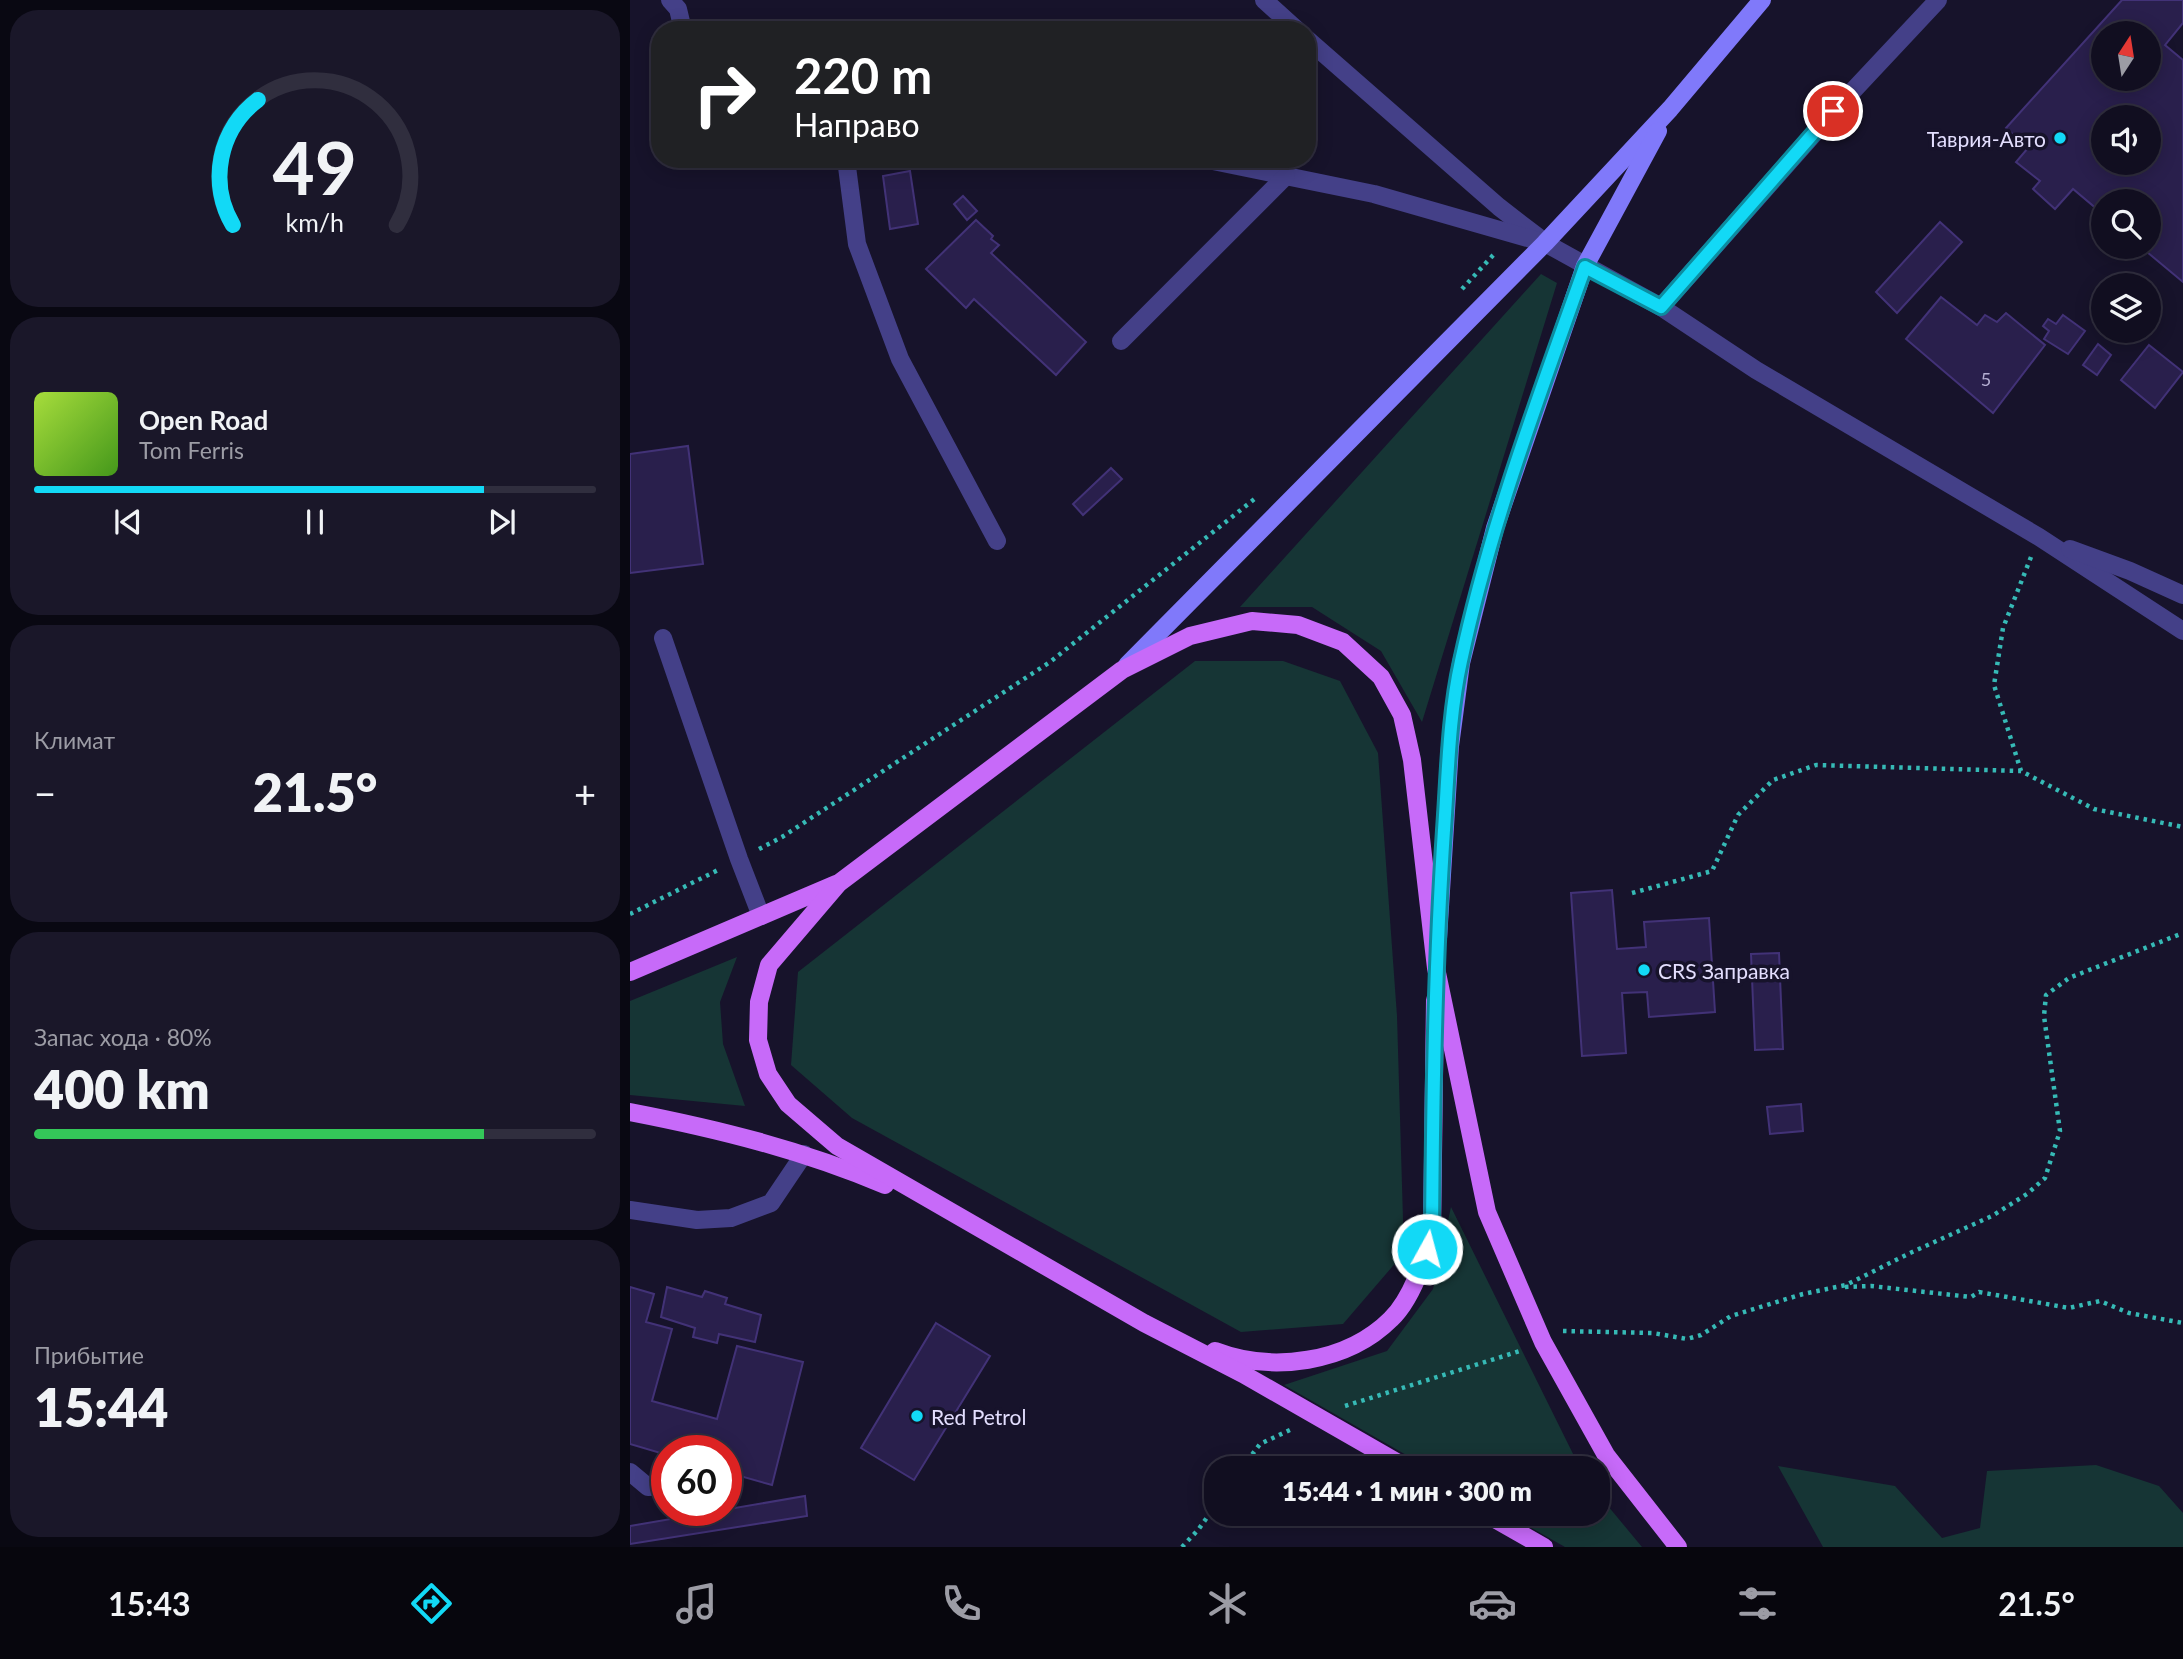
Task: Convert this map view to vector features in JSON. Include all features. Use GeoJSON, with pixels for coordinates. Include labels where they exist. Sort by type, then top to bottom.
{"type":"FeatureCollection","features":[{"type":"Feature","properties":{"kind":"main road"},"geometry":{"type":"LineString","coordinates":[[1386,1456],[1242,1374],[1144,1324],[836,1146],[788,1104],[768,1074],[758,1040],[759,1002],[769,965],[839,883],[1122,670],[1545,243],[1670,109],[1762,0]]}},
{"type":"Feature","properties":{"kind":"main road"},"geometry":{"type":"LineString","coordinates":[[1144,1324],[1230,1357],[1274,1362],[1308,1361],[1368,1338],[1393,1318],[1423,1265],[1432,1233],[1436,968],[1449,767],[1461,663],[1495,528],[1585,267],[1670,109]]}},
{"type":"Feature","properties":{"kind":"main road"},"geometry":{"type":"LineString","coordinates":[[1122,670],[1190,636],[1252,621],[1298,625],[1343,642],[1381,677],[1402,716],[1412,760],[1436,968],[1487,1212],[1543,1342],[1606,1455],[1678,1547]]}},
{"type":"Feature","properties":{"kind":"main road"},"geometry":{"type":"LineString","coordinates":[[630,972],[839,883]]}},
{"type":"Feature","properties":{"kind":"main road"},"geometry":{"type":"LineString","coordinates":[[630,1112],[716,1129],[804,1154],[946,1210]]}},
{"type":"Feature","properties":{"kind":"main road"},"geometry":{"type":"LineString","coordinates":[[1507,1526],[1544,1547]]}},
{"type":"Feature","properties":{"kind":"lane"},"geometry":{"type":"LineString","coordinates":[[670,0],[678,9],[680,21]]}},
{"type":"Feature","properties":{"kind":"lane"},"geometry":{"type":"LineString","coordinates":[[1264,0],[1287,21]]}},
{"type":"Feature","properties":{"kind":"lane"},"geometry":{"type":"LineString","coordinates":[[1661,307],[1833,111],[1938,0]]}},
{"type":"Feature","properties":{"kind":"lane"},"geometry":{"type":"LineString","coordinates":[[1316,47],[1499,207],[1545,243],[1661,307],[1755,370],[2039,537],[2183,631]]}},
{"type":"Feature","properties":{"kind":"lane"},"geometry":{"type":"LineString","coordinates":[[847,168],[857,244],[900,359],[997,541]]}},
{"type":"Feature","properties":{"kind":"lane"},"geometry":{"type":"LineString","coordinates":[[1247,168],[1374,194],[1545,243]]}},
{"type":"Feature","properties":{"kind":"lane"},"geometry":{"type":"LineString","coordinates":[[1121,341],[1286,176]]}},
{"type":"Feature","properties":{"kind":"lane"},"geometry":{"type":"LineString","coordinates":[[2039,537],[2183,594]]}},
{"type":"Feature","properties":{"kind":"lane"},"geometry":{"type":"LineString","coordinates":[[663,638],[761,916]]}},
{"type":"Feature","properties":{"kind":"lane"},"geometry":{"type":"LineString","coordinates":[[630,1210],[697,1220],[731,1218],[771,1203],[804,1154]]}},
{"type":"Feature","properties":{"kind":"lane"},"geometry":{"type":"LineString","coordinates":[[630,1472],[651,1487]]}},
{"type":"Feature","properties":{"kind":"path"},"geometry":{"type":"LineString","coordinates":[[1456,296],[1513,234]]}},
{"type":"Feature","properties":{"kind":"path"},"geometry":{"type":"LineString","coordinates":[[630,914],[782,837],[1050,662],[1262,492]]}},
{"type":"Feature","properties":{"kind":"path"},"geometry":{"type":"LineString","coordinates":[[2021,771],[1994,685],[2003,628],[2039,537]]}},
{"type":"Feature","properties":{"kind":"path"},"geometry":{"type":"LineString","coordinates":[[1632,893],[1712,871],[1738,815],[1773,780],[1816,765],[2021,771],[2094,809],[2183,827]]}},
{"type":"Feature","properties":{"kind":"path"},"geometry":{"type":"LineString","coordinates":[[1803,1294],[1846,1284],[1992,1216],[2027,1194],[2045,1178],[2060,1131],[2043,1017],[2046,995],[2069,978],[2183,933]]}},
{"type":"Feature","properties":{"kind":"path"},"geometry":{"type":"LineString","coordinates":[[1833,1287],[1871,1286],[1970,1297],[1979,1292],[2068,1308],[2100,1301],[2129,1313],[2183,1323]]}},
{"type":"Feature","properties":{"kind":"path"},"geometry":{"type":"LineString","coordinates":[[1251,1456],[1260,1444],[1319,1418]]}},
{"type":"Feature","properties":{"kind":"path"},"geometry":{"type":"LineString","coordinates":[[1182,1547],[1204,1520]]}},
{"type":"Feature","properties":{"kind":"green space"},"geometry":{"type":"Polygon","coordinates":[[[1541,274],[1557,283],[1422,722],[1381,651],[1312,607],[1240,607],[1541,274]]]}},
{"type":"Feature","properties":{"kind":"green space"},"geometry":{"type":"Polygon","coordinates":[[[1195,661],[1283,661],[1340,681],[1378,753],[1397,1016],[1404,1253],[1343,1324],[1241,1332],[852,1118],[791,1065],[798,972],[1195,661]]]}},
{"type":"Feature","properties":{"kind":"green space"},"geometry":{"type":"Polygon","coordinates":[[[737,957],[720,1002],[723,1044],[745,1106],[630,1095],[630,1001],[737,957]]]}},
{"type":"Feature","properties":{"kind":"green space"},"geometry":{"type":"Polygon","coordinates":[[[1451,1207],[1574,1456],[1408,1456],[1284,1385],[1387,1351],[1433,1289],[1451,1207]]]}},
{"type":"Feature","properties":{"kind":"green space"},"geometry":{"type":"Polygon","coordinates":[[[2096,1465],[2159,1486],[2183,1513],[2183,1547],[1823,1547],[1778,1466],[1895,1486],[1942,1538],[1980,1528],[1987,1471],[2096,1465]]]}},
{"type":"Feature","properties":{"kind":"green space"},"geometry":{"type":"Polygon","coordinates":[[[1610,1508],[1642,1547],[1565,1547],[1528,1526],[1610,1526],[1610,1508]]]}},
{"type":"Feature","properties":{"kind":"building","name":"Таврия-Авто"},"geometry":{"type":"Polygon","coordinates":[[[2122,0],[2183,0],[2183,23],[2165,45],[2183,60],[2183,282],[2155,259],[2161,259],[2161,189],[2091,189],[2091,204],[2073,189],[2055,209],[2033,189],[2040,181],[2016,162],[2028,148],[2006,128],[2091,34],[2091,91],[2161,91],[2161,21],[2103,21],[2122,0]]]}},
{"type":"Feature","properties":{"kind":"building"},"geometry":{"type":"Polygon","coordinates":[[[910,171],[918,224],[890,229],[883,176],[910,171]]]}},
{"type":"Feature","properties":{"kind":"building"},"geometry":{"type":"Polygon","coordinates":[[[963,196],[977,211],[967,220],[954,204],[963,196]]]}},
{"type":"Feature","properties":{"kind":"building"},"geometry":{"type":"Polygon","coordinates":[[[976,220],[999,245],[991,253],[1086,342],[1056,375],[974,299],[966,308],[926,269],[976,220]]]}},
{"type":"Feature","properties":{"kind":"building"},"geometry":{"type":"Polygon","coordinates":[[[1940,222],[1962,242],[1897,313],[1876,292],[1940,222]]]}},
{"type":"Feature","properties":{"kind":"building"},"geometry":{"type":"Polygon","coordinates":[[[1941,297],[1977,325],[1985,315],[1997,322],[2006,313],[2045,345],[1993,413],[1906,339],[1941,297]]]}},
{"type":"Feature","properties":{"kind":"building"},"geometry":{"type":"Polygon","coordinates":[[[2063,315],[2085,331],[2068,354],[2044,339],[2049,331],[2043,326],[2048,319],[2056,324],[2063,315]]]}},
{"type":"Feature","properties":{"kind":"building"},"geometry":{"type":"Polygon","coordinates":[[[2098,344],[2111,355],[2097,375],[2083,365],[2098,344]]]}},
{"type":"Feature","properties":{"kind":"building"},"geometry":{"type":"Polygon","coordinates":[[[2149,345],[2183,372],[2155,408],[2121,380],[2149,345]]]}},
{"type":"Feature","properties":{"kind":"building"},"geometry":{"type":"Polygon","coordinates":[[[688,446],[703,564],[630,573],[630,454],[688,446]]]}},
{"type":"Feature","properties":{"kind":"building"},"geometry":{"type":"Polygon","coordinates":[[[1111,468],[1122,479],[1083,515],[1073,504],[1111,468]]]}},
{"type":"Feature","properties":{"kind":"building","name":"CRS Заправка"},"geometry":{"type":"Polygon","coordinates":[[[1612,890],[1617,949],[1646,947],[1644,922],[1709,918],[1715,1012],[1649,1017],[1647,992],[1622,993],[1626,1053],[1582,1056],[1571,893],[1612,890]]]}},
{"type":"Feature","properties":{"kind":"building"},"geometry":{"type":"Polygon","coordinates":[[[1779,953],[1783,1049],[1755,1050],[1751,954],[1779,953]]]}},
{"type":"Feature","properties":{"kind":"building"},"geometry":{"type":"Polygon","coordinates":[[[1801,1104],[1803,1131],[1770,1134],[1767,1107],[1801,1104]]]}},
{"type":"Feature","properties":{"kind":"building"},"geometry":{"type":"Polygon","coordinates":[[[630,1287],[654,1294],[646,1322],[672,1329],[652,1401],[717,1419],[737,1346],[803,1362],[772,1485],[742,1477],[742,1435],[651,1435],[651,1450],[630,1444],[630,1287]]]}},
{"type":"Feature","properties":{"kind":"building"},"geometry":{"type":"Polygon","coordinates":[[[667,1287],[702,1297],[705,1291],[727,1298],[725,1304],[761,1315],[755,1342],[719,1334],[717,1343],[693,1337],[695,1328],[661,1317],[667,1287]]]}},
{"type":"Feature","properties":{"kind":"building","name":"Red Petrol"},"geometry":{"type":"Polygon","coordinates":[[[936,1323],[990,1356],[914,1480],[861,1448],[936,1323]]]}},
{"type":"Feature","properties":{"kind":"building"},"geometry":{"type":"Polygon","coordinates":[[[805,1496],[807,1516],[630,1544],[630,1526],[651,1522],[651,1526],[742,1526],[742,1507],[805,1496]]]}},
{"type":"Feature","properties":{"kind":"place","name":"Таврия-Авто"},"geometry":{"type":"Point","coordinates":[2060,138]}},
{"type":"Feature","properties":{"kind":"place","name":"CRS Заправка"},"geometry":{"type":"Point","coordinates":[1644,970]}},
{"type":"Feature","properties":{"kind":"place","name":"Red Petrol"},"geometry":{"type":"Point","coordinates":[917,1416]}},
{"type":"Feature","properties":{"kind":"route"},"geometry":{"type":"LineString","coordinates":[[1427,1249],[1432,1233],[1433,1076],[1441,871],[1450,746],[1461,663],[1495,528],[1585,267],[1661,307],[1833,111]]}}]}
